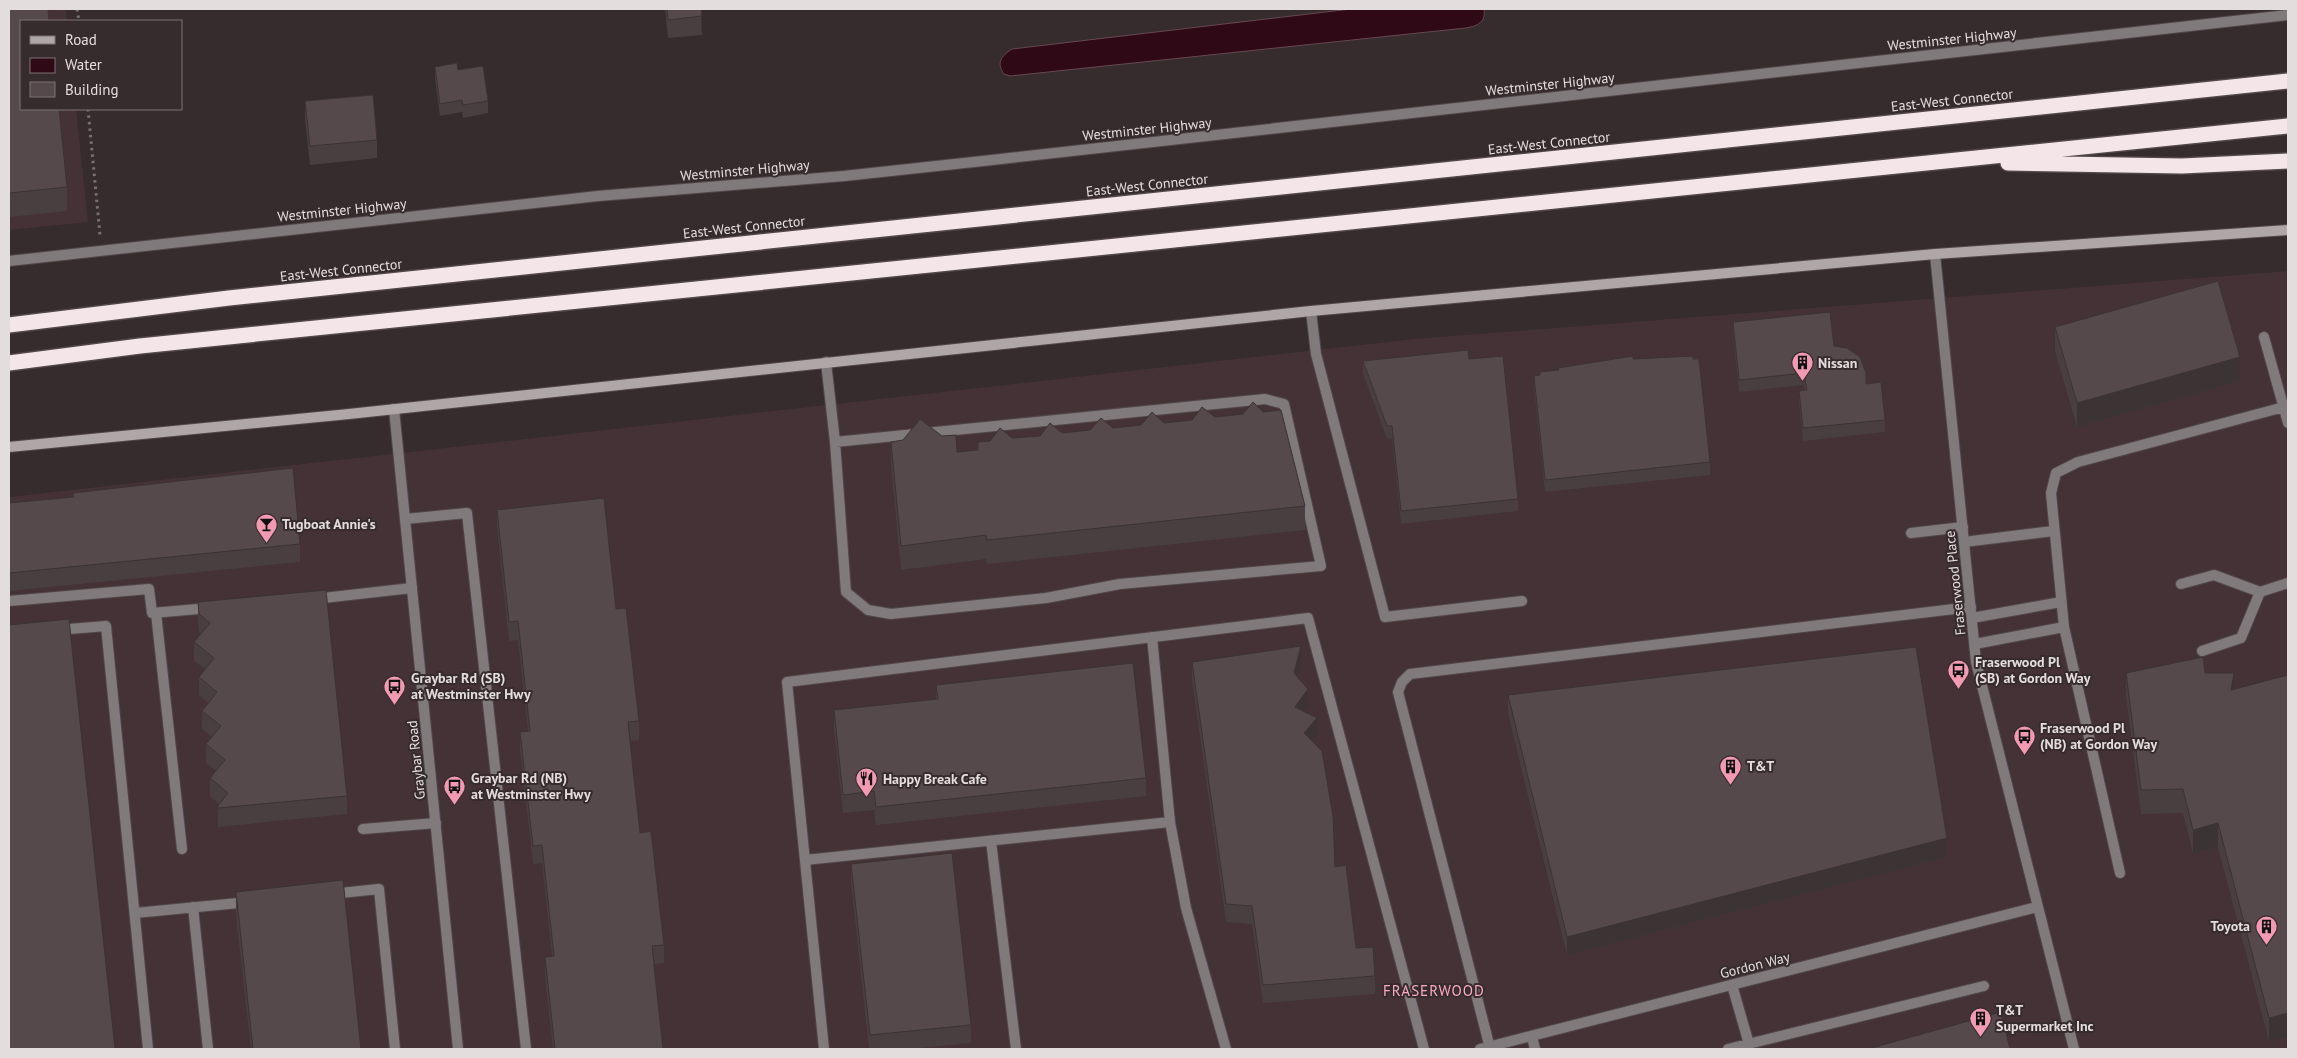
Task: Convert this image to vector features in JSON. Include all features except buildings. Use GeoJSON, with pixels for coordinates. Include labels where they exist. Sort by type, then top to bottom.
{"type":"FeatureCollection","features":[{"type":"Feature","properties":{"kind":"highway","name":"East-West Connector"},"geometry":{"type":"LineString","coordinates":[[9,325],[249,296],[2288,82]]}},
{"type":"Feature","properties":{"kind":"highway"},"geometry":{"type":"LineString","coordinates":[[9,363],[160,344],[2288,126]]}},
{"type":"Feature","properties":{"kind":"highway"},"geometry":{"type":"LineString","coordinates":[[1942,162],[2182,166],[2288,161]]}},
{"type":"Feature","properties":{"kind":"main road"},"geometry":{"type":"LineString","coordinates":[[9,447],[394,409],[1311,311],[1936,254],[2288,230]]}},
{"type":"Feature","properties":{"kind":"street","name":"Westminster Highway"},"geometry":{"type":"LineString","coordinates":[[9,261],[598,196],[844,176],[2288,15]]}},
{"type":"Feature","properties":{"kind":"street","name":"Fraserwood Place"},"geometry":{"type":"LineString","coordinates":[[1936,254],[1976,662],[2074,1049]]}},
{"type":"Feature","properties":{"kind":"street"},"geometry":{"type":"LineString","coordinates":[[1311,311],[1316,354],[1385,617],[1522,601]]}},
{"type":"Feature","properties":{"kind":"street"},"geometry":{"type":"LineString","coordinates":[[2264,337],[2288,423]]}},
{"type":"Feature","properties":{"kind":"street"},"geometry":{"type":"LineString","coordinates":[[826,362],[835,442],[846,592],[868,610],[891,614],[1046,598],[1120,584],[1320,566],[1284,404],[1264,399],[835,442]]}},
{"type":"Feature","properties":{"kind":"street"},"geometry":{"type":"LineString","coordinates":[[2120,873],[2064,627],[2050,493],[2056,473],[2078,462],[2284,407]]}},
{"type":"Feature","properties":{"kind":"street","name":"Graybar Road"},"geometry":{"type":"LineString","coordinates":[[394,409],[458,1049]]}},
{"type":"Feature","properties":{"kind":"street"},"geometry":{"type":"LineString","coordinates":[[405,519],[467,513],[526,1049]]}},
{"type":"Feature","properties":{"kind":"street"},"geometry":{"type":"LineString","coordinates":[[1911,533],[1963,528]]}},
{"type":"Feature","properties":{"kind":"street"},"geometry":{"type":"LineString","coordinates":[[1964,542],[2053,531]]}},
{"type":"Feature","properties":{"kind":"street"},"geometry":{"type":"LineString","coordinates":[[2181,584],[2214,575],[2260,592],[2288,583]]}},
{"type":"Feature","properties":{"kind":"street"},"geometry":{"type":"LineString","coordinates":[[9,601],[149,588],[152,613],[226,607]]}},
{"type":"Feature","properties":{"kind":"street"},"geometry":{"type":"LineString","coordinates":[[305,600],[412,588]]}},
{"type":"Feature","properties":{"kind":"street"},"geometry":{"type":"LineString","coordinates":[[2202,651],[2241,638],[2260,592]]}},
{"type":"Feature","properties":{"kind":"street"},"geometry":{"type":"LineString","coordinates":[[1485,1049],[1398,692],[1402,682],[1410,674],[2061,602]]}},
{"type":"Feature","properties":{"kind":"street"},"geometry":{"type":"LineString","coordinates":[[156,613],[182,849]]}},
{"type":"Feature","properties":{"kind":"street"},"geometry":{"type":"LineString","coordinates":[[824,1049],[787,682],[1308,618],[1424,1049]]}},
{"type":"Feature","properties":{"kind":"street"},"geometry":{"type":"LineString","coordinates":[[48,631],[106,626],[148,1049]]}},
{"type":"Feature","properties":{"kind":"street"},"geometry":{"type":"LineString","coordinates":[[1975,644],[2064,627]]}},
{"type":"Feature","properties":{"kind":"street"},"geometry":{"type":"LineString","coordinates":[[1152,637],[1170,822],[1186,908],[1226,1049]]}},
{"type":"Feature","properties":{"kind":"street"},"geometry":{"type":"LineString","coordinates":[[805,860],[1170,822]]}},
{"type":"Feature","properties":{"kind":"street"},"geometry":{"type":"LineString","coordinates":[[363,829],[436,823]]}},
{"type":"Feature","properties":{"kind":"street"},"geometry":{"type":"LineString","coordinates":[[991,841],[1016,1049]]}},
{"type":"Feature","properties":{"kind":"street"},"geometry":{"type":"LineString","coordinates":[[320,895],[379,889],[395,1049]]}},
{"type":"Feature","properties":{"kind":"street"},"geometry":{"type":"LineString","coordinates":[[135,913],[262,900]]}},
{"type":"Feature","properties":{"kind":"street"},"geometry":{"type":"LineString","coordinates":[[193,907],[208,1049]]}},
{"type":"Feature","properties":{"kind":"street","name":"Gordon Way"},"geometry":{"type":"LineString","coordinates":[[1485,1049],[2037,907]]}},
{"type":"Feature","properties":{"kind":"street"},"geometry":{"type":"LineString","coordinates":[[1732,985],[1749,1044]]}},
{"type":"Feature","properties":{"kind":"street"},"geometry":{"type":"LineString","coordinates":[[1728,1049],[1984,986]]}},
{"type":"Feature","properties":{"kind":"street"},"geometry":{"type":"LineString","coordinates":[[1532,1037],[1535,1049]]}},
{"type":"Feature","properties":{"kind":"path"},"geometry":{"type":"LineString","coordinates":[[88,110],[102,251]]}},
{"type":"Feature","properties":{"kind":"shaded area"},"geometry":{"type":"Polygon","coordinates":[[[9,9],[66,9],[67,20],[20,20],[20,110],[76,110],[88,222],[9,230],[9,9]]]}},
{"type":"Feature","properties":{"kind":"shaded area"},"geometry":{"type":"Polygon","coordinates":[[[2288,271],[2288,1049],[9,1049],[9,497],[1414,339],[2288,271]]]}},
{"type":"Feature","properties":{"kind":"water"},"geometry":{"type":"Polygon","coordinates":[[[1351,9],[1484,9],[1484,17],[1480,23],[1466,28],[1010,76],[1004,74],[1000,66],[1005,54],[1012,49],[1351,9]]]}},
{"type":"Feature","properties":{"kind":"place","name":"Nissan"},"geometry":{"type":"Point","coordinates":[1802,382]}},
{"type":"Feature","properties":{"kind":"place","name":"Tugboat Annie's"},"geometry":{"type":"Point","coordinates":[266,543]}},
{"type":"Feature","properties":{"kind":"place","name":"Fraserwood Pl (SB) at Gordon Way"},"geometry":{"type":"Point","coordinates":[1959,689]}},
{"type":"Feature","properties":{"kind":"place","name":"Graybar Rd (SB) at Westminster Hwy"},"geometry":{"type":"Point","coordinates":[395,705]}},
{"type":"Feature","properties":{"kind":"place","name":"Fraserwood Pl (NB) at Gordon Way"},"geometry":{"type":"Point","coordinates":[2024,755]}},
{"type":"Feature","properties":{"kind":"place","name":"T&T"},"geometry":{"type":"Point","coordinates":[1731,785]}},
{"type":"Feature","properties":{"kind":"place","name":"Happy Break Cafe"},"geometry":{"type":"Point","coordinates":[867,798]}},
{"type":"Feature","properties":{"kind":"place","name":"Graybar Rd (NB) at Westminster Hwy"},"geometry":{"type":"Point","coordinates":[455,805]}},
{"type":"Feature","properties":{"kind":"place","name":"Toyota"},"geometry":{"type":"Point","coordinates":[2266,945]}},
{"type":"Feature","properties":{"kind":"place","name":"T&T Supermarket Inc"},"geometry":{"type":"Point","coordinates":[1980,1037]}},
{"type":"Feature","properties":{"kind":"district","name":"FRASERWOOD"},"geometry":{"type":"Point","coordinates":[1434,991]}}]}
